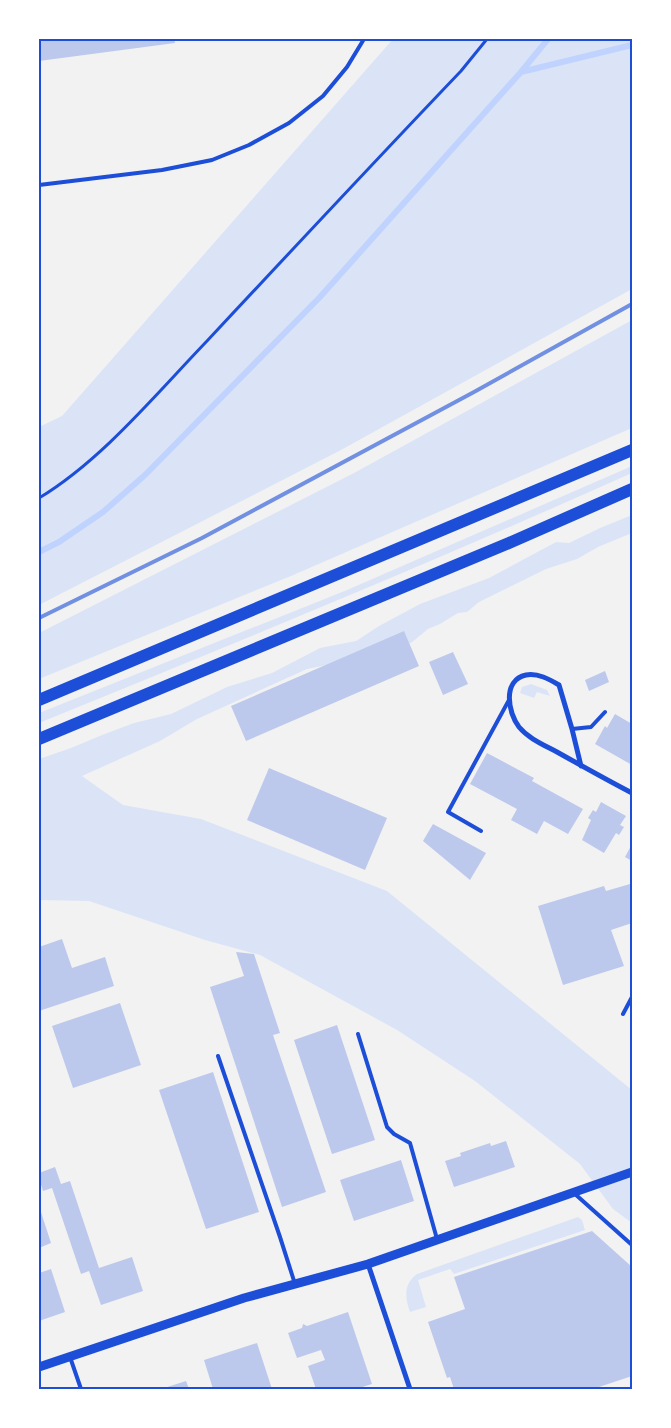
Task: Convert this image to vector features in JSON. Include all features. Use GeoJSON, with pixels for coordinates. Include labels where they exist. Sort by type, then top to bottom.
{"type":"FeatureCollection","features":[{"type":"Feature","properties":{"kind":"main road"},"geometry":{"type":"LineString","coordinates":[[39,700],[632,450]]}},
{"type":"Feature","properties":{"kind":"main road"},"geometry":{"type":"LineString","coordinates":[[39,739],[509,543],[632,489]]}},
{"type":"Feature","properties":{"kind":"street"},"geometry":{"type":"LineString","coordinates":[[581,766],[559,685],[546,677],[525,675],[517,680],[511,688],[509,700],[512,717],[530,737],[581,766],[632,793]]}},
{"type":"Feature","properties":{"kind":"street"},"geometry":{"type":"LineString","coordinates":[[39,1367],[244,1298],[368,1264],[632,1172]]}},
{"type":"Feature","properties":{"kind":"street"},"geometry":{"type":"LineString","coordinates":[[368,1264],[410,1389]]}},
{"type":"Feature","properties":{"kind":"lane"},"geometry":{"type":"LineString","coordinates":[[39,185],[162,170],[212,160],[249,145],[290,123],[323,96],[347,67],[364,39]]}},
{"type":"Feature","properties":{"kind":"lane"},"geometry":{"type":"LineString","coordinates":[[481,831],[448,812],[509,700]]}},
{"type":"Feature","properties":{"kind":"lane"},"geometry":{"type":"LineString","coordinates":[[572,729],[591,727],[605,712]]}},
{"type":"Feature","properties":{"kind":"lane"},"geometry":{"type":"LineString","coordinates":[[623,1014],[632,997]]}},
{"type":"Feature","properties":{"kind":"lane"},"geometry":{"type":"LineString","coordinates":[[358,1034],[386,1127],[410,1143],[437,1239]]}},
{"type":"Feature","properties":{"kind":"lane"},"geometry":{"type":"LineString","coordinates":[[218,1056],[295,1284]]}},
{"type":"Feature","properties":{"kind":"lane"},"geometry":{"type":"LineString","coordinates":[[573,1192],[632,1245]]}},
{"type":"Feature","properties":{"kind":"lane"},"geometry":{"type":"LineString","coordinates":[[70,1357],[81,1389]]}},
{"type":"Feature","properties":{"kind":"path"},"geometry":{"type":"LineString","coordinates":[[39,498],[72,476],[150,401],[461,70],[487,39]]}},
{"type":"Feature","properties":{"kind":"shaded area"},"geometry":{"type":"Polygon","coordinates":[[[393,39],[632,39],[632,289],[341,450],[39,605],[39,427],[62,416],[393,39]]]}},
{"type":"Feature","properties":{"kind":"shaded area"},"geometry":{"type":"Polygon","coordinates":[[[632,320],[632,428],[291,576],[39,679],[39,633],[354,473],[632,320]]]}},
{"type":"Feature","properties":{"kind":"shaded area"},"geometry":{"type":"Polygon","coordinates":[[[632,466],[632,473],[485,538],[39,723],[39,713],[347,590],[632,466]]]}},
{"type":"Feature","properties":{"kind":"shaded area"},"geometry":{"type":"Polygon","coordinates":[[[632,515],[632,533],[598,547],[577,559],[546,569],[479,602],[467,612],[458,613],[428,629],[411,643],[342,662],[307,669],[197,719],[160,741],[82,776],[123,805],[201,819],[387,891],[632,1090],[632,1223],[613,1209],[580,1164],[475,1081],[397,1030],[260,955],[205,940],[89,901],[39,900],[39,759],[134,723],[171,714],[227,687],[272,673],[320,648],[356,641],[420,604],[489,578],[556,542],[569,543],[632,515]]]}},
{"type":"Feature","properties":{"kind":"shaded area"},"geometry":{"type":"Polygon","coordinates":[[[531,684],[547,690],[550,696],[537,692],[534,698],[520,693],[522,687],[531,684]]]}},
{"type":"Feature","properties":{"kind":"shaded area"},"geometry":{"type":"Polygon","coordinates":[[[578,1217],[582,1220],[585,1230],[454,1274],[450,1269],[418,1280],[426,1307],[410,1312],[406,1292],[409,1282],[417,1274],[578,1217]]]}},
{"type":"Feature","properties":{"kind":"building"},"geometry":{"type":"Polygon","coordinates":[[[39,39],[174,39],[175,43],[39,61],[39,39]]]}},
{"type":"Feature","properties":{"kind":"building"},"geometry":{"type":"Polygon","coordinates":[[[404,631],[419,666],[246,741],[231,706],[404,631]]]}},
{"type":"Feature","properties":{"kind":"building"},"geometry":{"type":"Polygon","coordinates":[[[453,652],[468,684],[443,695],[429,662],[453,652]]]}},
{"type":"Feature","properties":{"kind":"building"},"geometry":{"type":"Polygon","coordinates":[[[605,671],[609,682],[589,691],[585,680],[605,671]]]}},
{"type":"Feature","properties":{"kind":"building"},"geometry":{"type":"Polygon","coordinates":[[[615,714],[632,724],[632,765],[595,744],[605,726],[607,728],[615,714]]]}},
{"type":"Feature","properties":{"kind":"building"},"geometry":{"type":"Polygon","coordinates":[[[487,753],[534,778],[532,781],[583,809],[568,834],[544,821],[537,834],[511,820],[517,809],[470,784],[487,753]]]}},
{"type":"Feature","properties":{"kind":"building"},"geometry":{"type":"Polygon","coordinates":[[[269,768],[387,818],[365,870],[247,820],[269,768]]]}},
{"type":"Feature","properties":{"kind":"building"},"geometry":{"type":"Polygon","coordinates":[[[601,802],[626,816],[620,825],[624,827],[619,835],[616,833],[604,853],[582,840],[591,820],[588,818],[593,810],[596,812],[601,802]]]}},
{"type":"Feature","properties":{"kind":"building"},"geometry":{"type":"Polygon","coordinates":[[[433,824],[486,853],[470,880],[423,841],[433,824]]]}},
{"type":"Feature","properties":{"kind":"building"},"geometry":{"type":"Polygon","coordinates":[[[632,844],[632,861],[625,857],[632,844]]]}},
{"type":"Feature","properties":{"kind":"building"},"geometry":{"type":"Polygon","coordinates":[[[630,884],[632,890],[632,923],[611,930],[624,966],[563,985],[538,906],[604,886],[606,891],[630,884]]]}},
{"type":"Feature","properties":{"kind":"building"},"geometry":{"type":"Polygon","coordinates":[[[62,939],[72,968],[105,957],[114,986],[39,1011],[39,947],[62,939]]]}},
{"type":"Feature","properties":{"kind":"building"},"geometry":{"type":"Polygon","coordinates":[[[236,952],[254,954],[280,1033],[273,1035],[326,1192],[282,1207],[210,987],[244,976],[236,952]]]}},
{"type":"Feature","properties":{"kind":"building"},"geometry":{"type":"Polygon","coordinates":[[[120,1003],[141,1065],[73,1088],[52,1026],[120,1003]]]}},
{"type":"Feature","properties":{"kind":"building"},"geometry":{"type":"Polygon","coordinates":[[[337,1025],[375,1140],[332,1154],[294,1040],[337,1025]]]}},
{"type":"Feature","properties":{"kind":"building"},"geometry":{"type":"Polygon","coordinates":[[[213,1072],[259,1212],[206,1229],[159,1090],[213,1072]]]}},
{"type":"Feature","properties":{"kind":"building"},"geometry":{"type":"Polygon","coordinates":[[[506,1141],[515,1167],[454,1187],[445,1161],[461,1156],[460,1153],[490,1143],[491,1146],[506,1141]]]}},
{"type":"Feature","properties":{"kind":"building"},"geometry":{"type":"Polygon","coordinates":[[[401,1160],[414,1201],[354,1221],[340,1180],[401,1160]]]}},
{"type":"Feature","properties":{"kind":"building"},"geometry":{"type":"Polygon","coordinates":[[[55,1167],[61,1184],[70,1181],[99,1268],[132,1257],[143,1291],[101,1305],[89,1271],[81,1274],[52,1188],[43,1191],[39,1173],[55,1167]]]}},
{"type":"Feature","properties":{"kind":"building"},"geometry":{"type":"Polygon","coordinates":[[[39,1206],[51,1243],[39,1248],[39,1206]]]}},
{"type":"Feature","properties":{"kind":"building"},"geometry":{"type":"Polygon","coordinates":[[[592,1231],[632,1267],[632,1376],[593,1389],[454,1389],[450,1377],[447,1378],[428,1322],[465,1309],[454,1277],[592,1231]]]}},
{"type":"Feature","properties":{"kind":"building"},"geometry":{"type":"Polygon","coordinates":[[[51,1269],[65,1312],[39,1321],[39,1273],[51,1269]]]}},
{"type":"Feature","properties":{"kind":"building"},"geometry":{"type":"Polygon","coordinates":[[[348,1312],[372,1384],[356,1389],[316,1389],[308,1366],[325,1360],[321,1350],[297,1358],[288,1333],[302,1328],[303,1324],[307,1326],[348,1312]]]}},
{"type":"Feature","properties":{"kind":"building"},"geometry":{"type":"Polygon","coordinates":[[[257,1343],[272,1389],[213,1389],[204,1360],[257,1343]]]}},
{"type":"Feature","properties":{"kind":"building"},"geometry":{"type":"Polygon","coordinates":[[[186,1381],[189,1389],[161,1389],[186,1381]]]}},
{"type":"Feature","properties":{"kind":"waterway"},"geometry":{"type":"LineString","coordinates":[[39,552],[59,542],[103,512],[145,475],[320,297],[521,72],[548,39]]}},
{"type":"Feature","properties":{"kind":"waterway"},"geometry":{"type":"LineString","coordinates":[[521,72],[632,45]]}},
{"type":"Feature","properties":{"kind":"railway"},"geometry":{"type":"LineString","coordinates":[[39,618],[202,538],[474,392],[632,304]]}}]}
